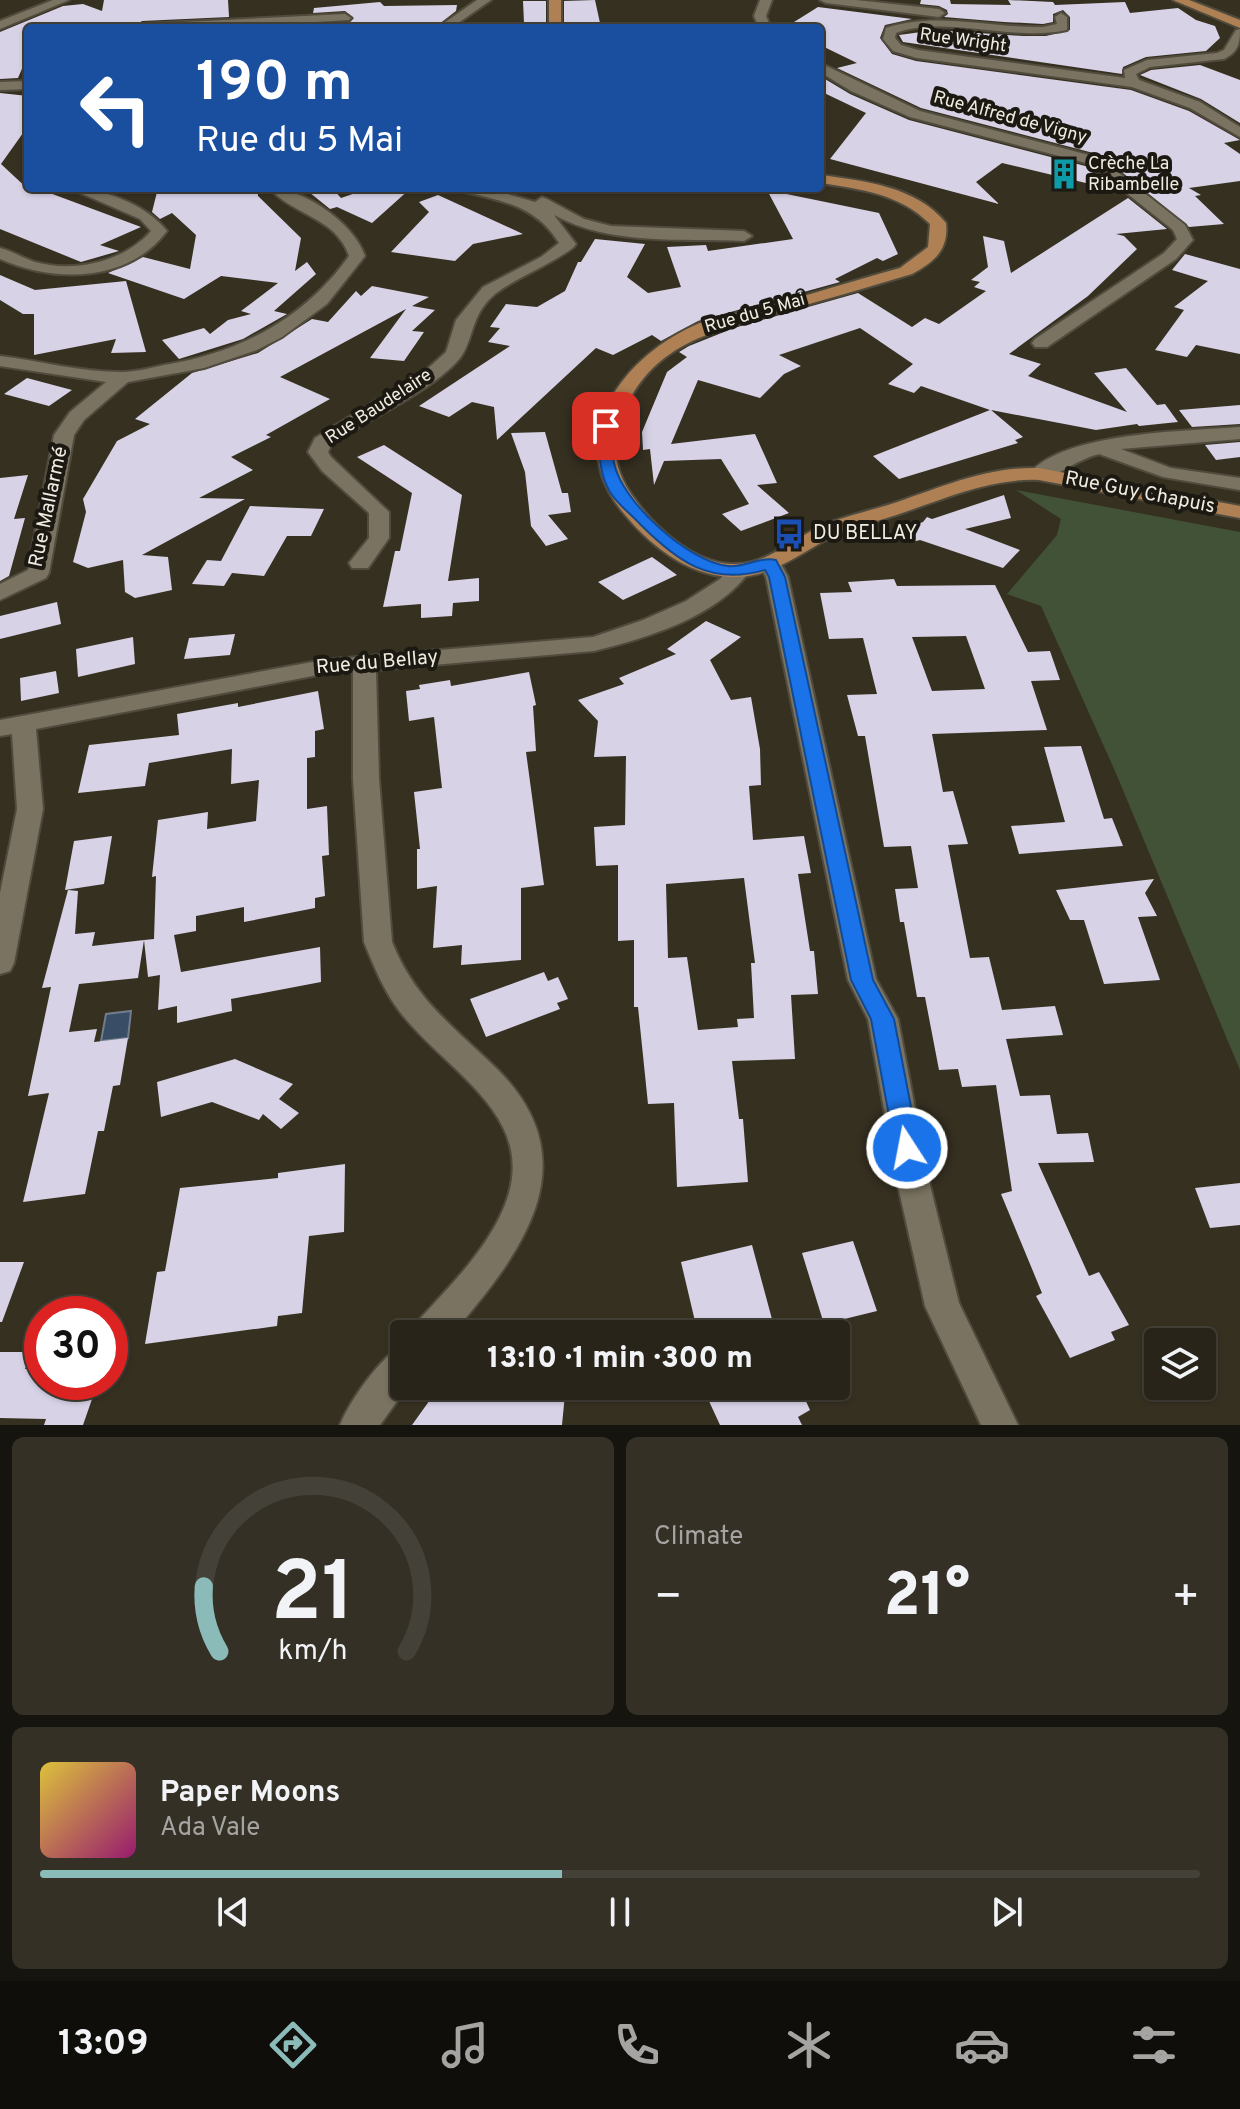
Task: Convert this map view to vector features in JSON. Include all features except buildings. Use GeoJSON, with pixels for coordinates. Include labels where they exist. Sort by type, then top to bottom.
{"type":"FeatureCollection","features":[{"type":"Feature","properties":{"kind":"main road"},"geometry":{"type":"LineString","coordinates":[[555,0],[555,24]]}},
{"type":"Feature","properties":{"kind":"main road"},"geometry":{"type":"LineString","coordinates":[[1179,0],[1240,24]]}},
{"type":"Feature","properties":{"kind":"main road","name":"Rue du 5 Mai"},"geometry":{"type":"LineString","coordinates":[[770,563],[739,571],[719,569],[689,559],[626,504],[608,471],[604,445],[606,426],[617,403],[642,371],[664,351],[696,331],[906,271],[932,255],[941,238],[938,223],[928,211],[898,194],[824,180]]}},
{"type":"Feature","properties":{"kind":"main road","name":"Rue Guy Chapuis"},"geometry":{"type":"LineString","coordinates":[[770,563],[836,527],[1009,474],[1039,474],[1240,512]]}},
{"type":"Feature","properties":{"kind":"street"},"geometry":{"type":"LineString","coordinates":[[0,25],[63,0]]}},
{"type":"Feature","properties":{"kind":"street"},"geometry":{"type":"LineString","coordinates":[[449,24],[485,0]]}},
{"type":"Feature","properties":{"kind":"street"},"geometry":{"type":"LineString","coordinates":[[763,24],[760,16],[766,0]]}},
{"type":"Feature","properties":{"kind":"street"},"geometry":{"type":"LineString","coordinates":[[826,0],[1012,22],[1061,17],[1070,12],[1072,6]]}},
{"type":"Feature","properties":{"kind":"street","name":"Rue Wright"},"geometry":{"type":"LineString","coordinates":[[1061,17],[1063,27],[1030,32],[913,24],[894,28],[890,31],[889,39],[897,48],[917,54],[1134,83]]}},
{"type":"Feature","properties":{"kind":"street"},"geometry":{"type":"LineString","coordinates":[[292,24],[345,18]]}},
{"type":"Feature","properties":{"kind":"street"},"geometry":{"type":"LineString","coordinates":[[1240,33],[1229,52],[1220,56],[1137,67],[1129,73],[1134,83],[1195,105],[1240,133]]}},
{"type":"Feature","properties":{"kind":"street","name":"Rue Alfred de Vigny"},"geometry":{"type":"LineString","coordinates":[[824,69],[856,88],[915,114],[1095,161],[1180,228],[1185,240],[1170,256],[1041,343]]}},
{"type":"Feature","properties":{"kind":"street"},"geometry":{"type":"LineString","coordinates":[[0,86],[24,85]]}},
{"type":"Feature","properties":{"kind":"street"},"geometry":{"type":"LineString","coordinates":[[0,253],[38,268],[67,270],[94,268],[149,247],[159,231],[145,216],[106,192]]}},
{"type":"Feature","properties":{"kind":"street"},"geometry":{"type":"LineString","coordinates":[[0,361],[123,377],[190,366],[240,353],[272,337],[331,291],[357,256],[354,241],[338,225],[283,192]]}},
{"type":"Feature","properties":{"kind":"street"},"geometry":{"type":"LineString","coordinates":[[484,192],[528,202],[546,202],[579,222],[610,231],[744,236]]}},
{"type":"Feature","properties":{"kind":"street","name":"Rue Baudelaire"},"geometry":{"type":"LineString","coordinates":[[360,563],[379,538],[379,512],[359,491],[323,464],[318,452],[325,438],[403,393],[454,354],[465,320],[489,291],[547,260],[568,244],[544,212],[528,202]]}},
{"type":"Feature","properties":{"kind":"street","name":"Rue Mallarmé"},"geometry":{"type":"LineString","coordinates":[[0,593],[38,573],[64,435],[77,416],[123,377]]}},
{"type":"Feature","properties":{"kind":"street"},"geometry":{"type":"LineString","coordinates":[[1039,474],[1067,458],[1103,448],[1240,433]]}},
{"type":"Feature","properties":{"kind":"street"},"geometry":{"type":"LineString","coordinates":[[1103,448],[1132,464],[1194,480],[1240,484]]}},
{"type":"Feature","properties":{"kind":"street"},"geometry":{"type":"LineString","coordinates":[[770,563],[777,577],[862,980],[883,1019],[912,1177],[942,1306],[1000,1425]]}},
{"type":"Feature","properties":{"kind":"street","name":"Rue du Bellay"},"geometry":{"type":"LineString","coordinates":[[12,725],[290,672],[594,644],[633,634],[670,616],[727,586],[739,571]]}},
{"type":"Feature","properties":{"kind":"street"},"geometry":{"type":"LineString","coordinates":[[364,664],[366,782],[377,939],[400,992],[438,1036],[489,1081],[513,1110],[527,1146],[529,1183],[514,1229],[441,1320]]}},
{"type":"Feature","properties":{"kind":"street"},"geometry":{"type":"LineString","coordinates":[[0,963],[30,809],[12,725]]}},
{"type":"Feature","properties":{"kind":"street"},"geometry":{"type":"LineString","coordinates":[[358,1425],[390,1381]]}},
{"type":"Feature","properties":{"kind":"green space"},"geometry":{"type":"Polygon","coordinates":[[[1016,490],[1240,532],[1240,1070],[1115,771],[1041,606],[1007,594],[1057,535],[1061,519],[1016,490]]]}},
{"type":"Feature","properties":{"kind":"water"},"geometry":{"type":"Polygon","coordinates":[[[131,1011],[128,1038],[101,1041],[106,1014],[131,1011]]]}},
{"type":"Feature","properties":{"kind":"place","name":"Crèche La Ribambelle"},"geometry":{"type":"Point","coordinates":[1064,174]}},
{"type":"Feature","properties":{"kind":"place","name":"DU BELLAY"},"geometry":{"type":"Point","coordinates":[789,534]}},
{"type":"Feature","properties":{"kind":"route"},"geometry":{"type":"LineString","coordinates":[[606,426],[606,462],[617,492],[674,549],[699,564],[728,571],[747,570],[770,563],[777,577],[862,980],[883,1019],[907,1148]]}}]}
